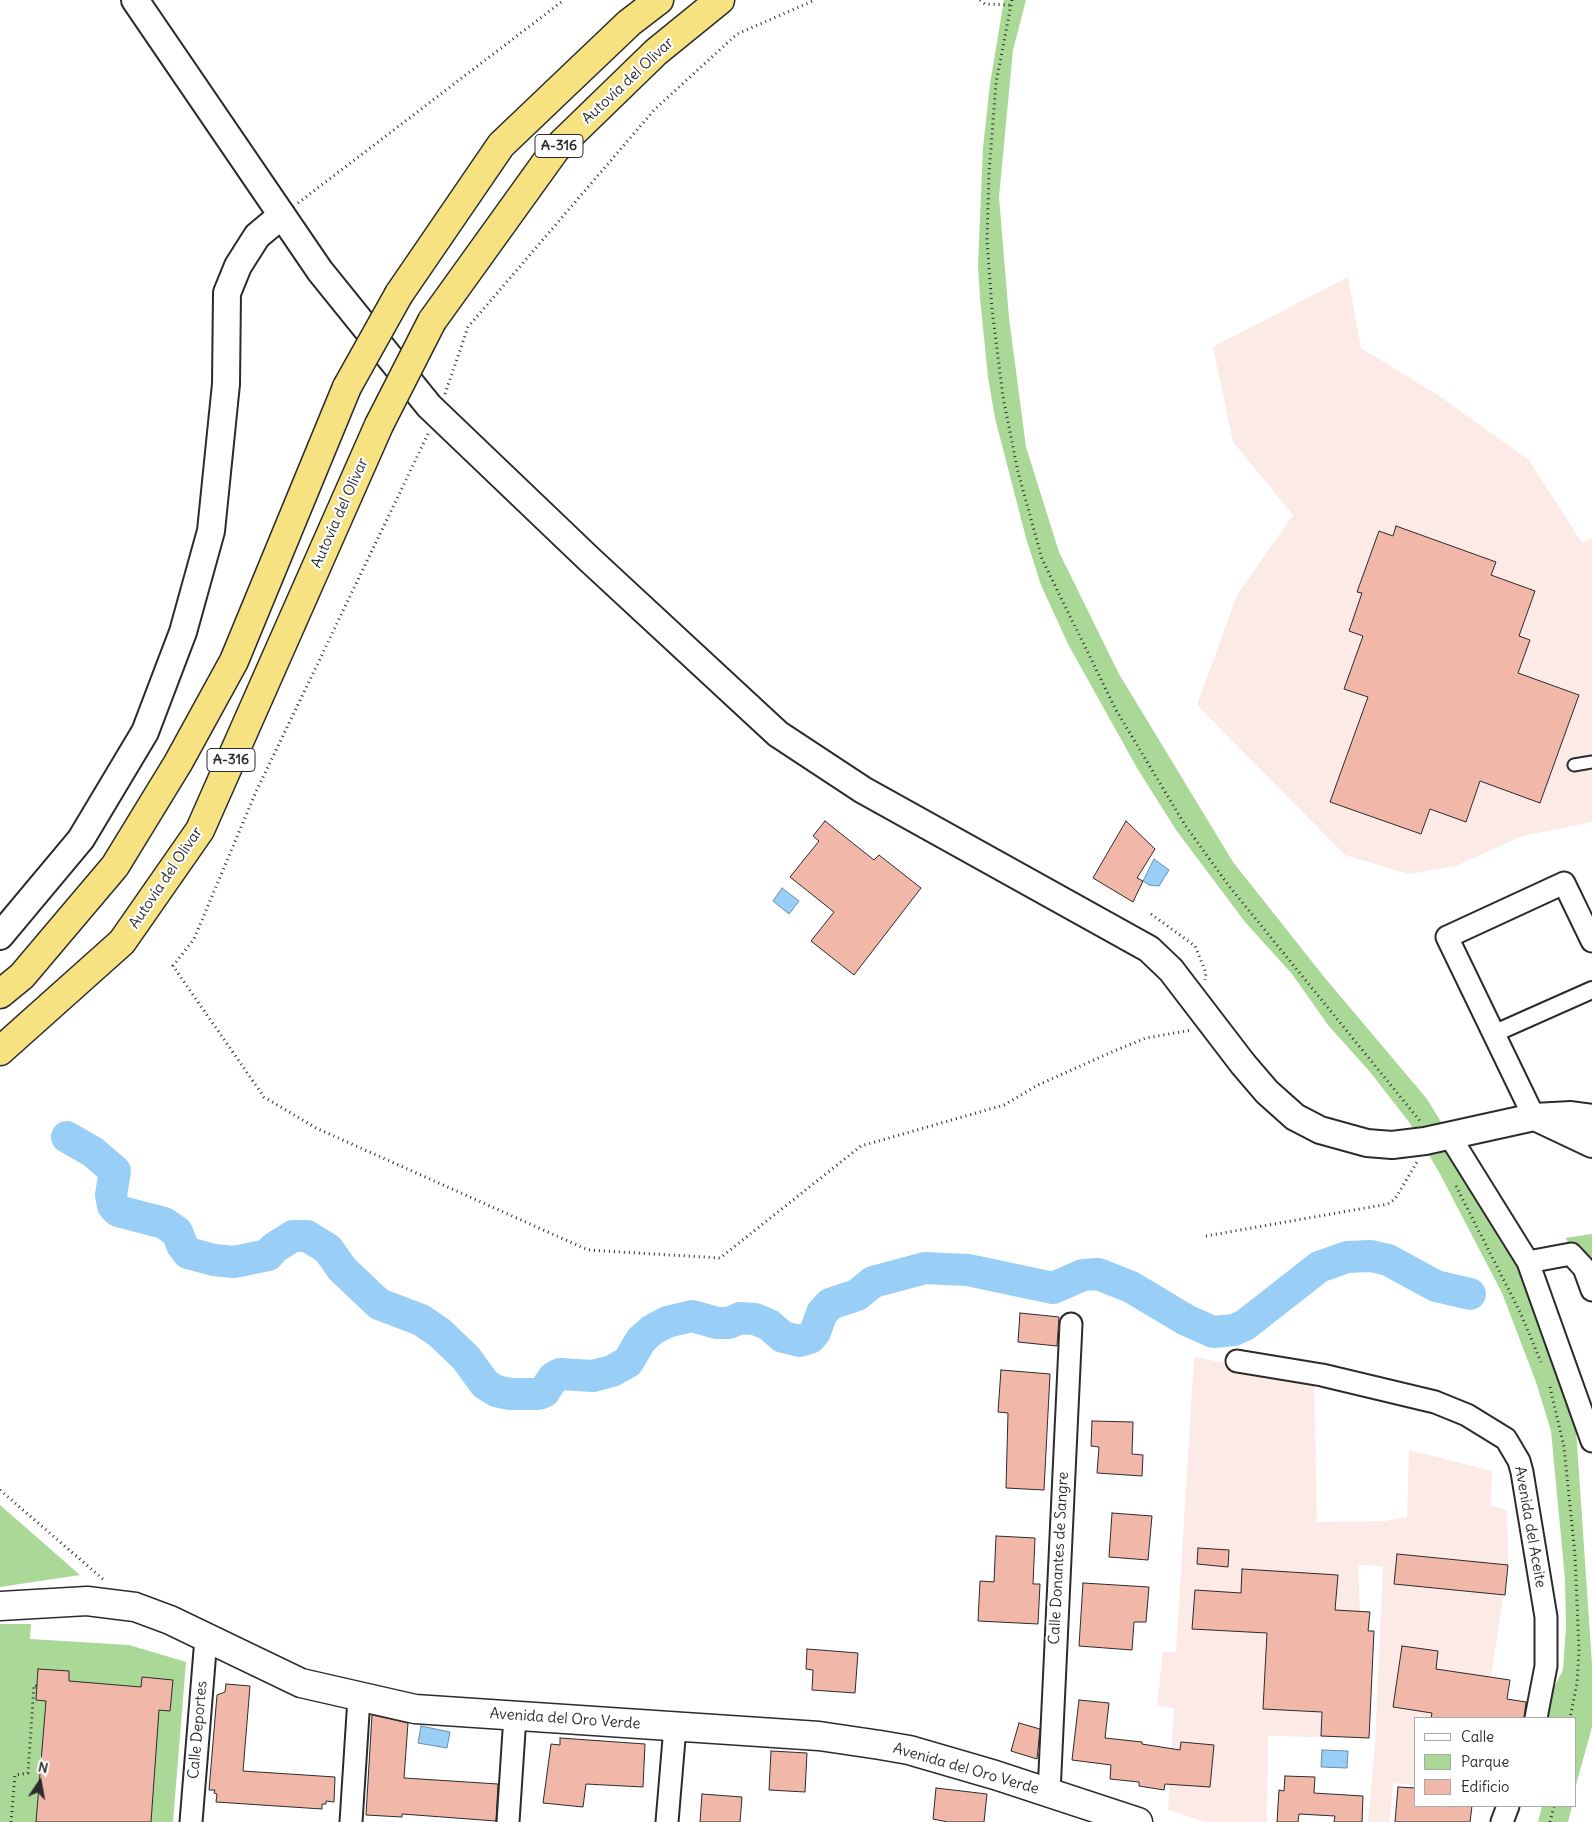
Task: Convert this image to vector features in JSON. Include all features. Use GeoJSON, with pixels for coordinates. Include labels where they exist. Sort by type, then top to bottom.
{"type":"FeatureCollection","features":[{"type":"Feature","properties":{"kind":"highway","name":"A-316"},"geometry":{"type":"LineString","coordinates":[[0,994],[22,976],[115,866],[178,763],[234,661],[347,387],[399,294],[501,145],[629,23],[660,0]]}},
{"type":"Feature","properties":{"kind":"highway","name":"Autovía del Olivar"},"geometry":{"type":"LineString","coordinates":[[0,1052],[122,942],[200,830],[379,424],[432,322],[555,150],[656,52],[720,0]]}},
{"type":"Feature","properties":{"kind":"main road","name":"Avenida del Oro Verde"},"geometry":{"type":"LineString","coordinates":[[0,1606],[88,1601],[135,1608],[170,1620],[301,1683],[359,1698],[415,1709],[819,1736],[909,1750],[995,1774],[1138,1822]]}},
{"type":"Feature","properties":{"kind":"street"},"geometry":{"type":"LineString","coordinates":[[135,0],[320,271],[438,415],[589,559],[778,734],[863,790],[1149,949],[1171,970],[1243,1064],[1267,1092],[1295,1117],[1320,1130],[1367,1144],[1392,1145],[1435,1139],[1534,1117],[1571,1115],[1592,1118]]}},
{"type":"Feature","properties":{"kind":"street"},"geometry":{"type":"LineString","coordinates":[[0,936],[81,839],[145,732],[183,632],[211,531],[226,384],[227,293],[238,266],[257,236],[282,215]]}},
{"type":"Feature","properties":{"kind":"street"},"geometry":{"type":"LineString","coordinates":[[1592,941],[1564,883],[1447,937],[1534,1117],[1592,1144]]}},
{"type":"Feature","properties":{"kind":"street"},"geometry":{"type":"LineString","coordinates":[[1493,1034],[1592,990]]}},
{"type":"Feature","properties":{"kind":"street"},"geometry":{"type":"LineString","coordinates":[[1435,1139],[1528,1262],[1592,1440]]}},
{"type":"Feature","properties":{"kind":"street"},"geometry":{"type":"LineString","coordinates":[[1528,1262],[1571,1254],[1584,1268],[1592,1290]]}},
{"type":"Feature","properties":{"kind":"street","name":"Calle Donantes de Sangre"},"geometry":{"type":"LineString","coordinates":[[1048,1793],[1071,1324]]}},
{"type":"Feature","properties":{"kind":"street","name":"Avenida del Aceite"},"geometry":{"type":"LineString","coordinates":[[1237,1361],[1322,1375],[1435,1402],[1467,1415],[1506,1439],[1519,1461],[1522,1472],[1546,1617],[1546,1666],[1536,1717]]}},
{"type":"Feature","properties":{"kind":"street","name":"Calle Deportes"},"geometry":{"type":"LineString","coordinates":[[191,1822],[206,1638]]}},
{"type":"Feature","properties":{"kind":"street"},"geometry":{"type":"LineString","coordinates":[[352,1822],[359,1698]]}},
{"type":"Feature","properties":{"kind":"street"},"geometry":{"type":"LineString","coordinates":[[508,1822],[515,1716]]}},
{"type":"Feature","properties":{"kind":"street"},"geometry":{"type":"LineString","coordinates":[[667,1822],[675,1727]]}},
{"type":"Feature","properties":{"kind":"street"},"geometry":{"type":"LineString","coordinates":[[1502,1822],[1508,1807]]}},
{"type":"Feature","properties":{"kind":"lane"},"geometry":{"type":"LineString","coordinates":[[1574,765],[1592,762]]}},
{"type":"Feature","properties":{"kind":"path"},"geometry":{"type":"LineString","coordinates":[[282,215],[564,0]]}},
{"type":"Feature","properties":{"kind":"path"},"geometry":{"type":"LineString","coordinates":[[815,0],[738,34],[656,109],[468,327],[438,415],[255,794],[194,939],[173,966],[264,1097],[316,1128],[588,1250],[720,1258],[861,1146],[1004,1105],[1038,1085],[1146,1038],[1214,1026]]}},
{"type":"Feature","properties":{"kind":"path"},"geometry":{"type":"LineString","coordinates":[[980,0],[985,4],[1011,5]]}},
{"type":"Feature","properties":{"kind":"path"},"geometry":{"type":"LineString","coordinates":[[1012,0],[995,100],[989,172],[988,265],[1003,397],[1018,472],[1042,559],[1116,710],[1185,825],[1229,886],[1435,1139],[1395,1199],[1388,1204],[1206,1236]]}},
{"type":"Feature","properties":{"kind":"path"},"geometry":{"type":"LineString","coordinates":[[1453,1181],[1520,1312],[1542,1364]]}},
{"type":"Feature","properties":{"kind":"path"},"geometry":{"type":"LineString","coordinates":[[1549,1381],[1564,1447],[1576,1564],[1579,1651],[1577,1683],[1570,1717]]}},
{"type":"Feature","properties":{"kind":"path"},"geometry":{"type":"LineString","coordinates":[[0,1490],[107,1582]]}},
{"type":"Feature","properties":{"kind":"path"},"geometry":{"type":"LineString","coordinates":[[11,1822],[15,1775],[28,1773],[34,1686],[37,1686]]}},
{"type":"Feature","properties":{"kind":"path"},"geometry":{"type":"LineString","coordinates":[[1550,1822],[1554,1807]]}},
{"type":"Feature","properties":{"kind":"shaded area"},"geometry":{"type":"Polygon","coordinates":[[[1348,277],[1361,348],[1441,397],[1529,460],[1582,543],[1592,537],[1592,822],[1522,836],[1456,866],[1409,874],[1345,855],[1197,705],[1237,595],[1293,515],[1233,442],[1213,347],[1348,277]]]}},
{"type":"Feature","properties":{"kind":"shaded area"},"geometry":{"type":"Polygon","coordinates":[[[1194,1357],[1314,1380],[1317,1522],[1385,1521],[1407,1517],[1409,1450],[1492,1471],[1491,1506],[1507,1510],[1508,1565],[1491,1677],[1510,1680],[1507,1699],[1528,1702],[1526,1717],[1414,1717],[1414,1786],[1393,1783],[1390,1822],[1368,1822],[1375,1743],[1383,1566],[1358,1565],[1360,1611],[1370,1612],[1369,1631],[1374,1631],[1369,1738],[1268,1736],[1267,1822],[1205,1822],[1168,1810],[1174,1708],[1157,1705],[1163,1652],[1176,1652],[1194,1357]]]}},
{"type":"Feature","properties":{"kind":"green space"},"geometry":{"type":"Polygon","coordinates":[[[1004,0],[1026,0],[1013,50],[999,197],[1009,318],[1026,447],[1059,552],[1119,674],[1233,862],[1325,978],[1427,1099],[1478,1182],[1547,1332],[1574,1400],[1592,1664],[1592,1727],[1577,1781],[1577,1717],[1544,1717],[1548,1699],[1563,1670],[1566,1626],[1565,1579],[1551,1431],[1536,1382],[1502,1293],[1439,1172],[1409,1122],[1370,1072],[1328,1025],[1292,974],[1245,922],[1176,830],[1137,768],[1068,644],[1041,585],[1026,538],[995,418],[988,377],[978,265],[983,148],[990,84],[1004,0]]]}},
{"type":"Feature","properties":{"kind":"green space"},"geometry":{"type":"Polygon","coordinates":[[[1592,1234],[1592,1261],[1583,1260],[1565,1238],[1592,1234]]]}},
{"type":"Feature","properties":{"kind":"green space"},"geometry":{"type":"Polygon","coordinates":[[[0,1505],[80,1575],[0,1587],[0,1505]]]}},
{"type":"Feature","properties":{"kind":"green space"},"geometry":{"type":"Polygon","coordinates":[[[0,1624],[31,1624],[30,1639],[129,1645],[186,1662],[173,1822],[0,1822],[0,1624]]]}},
{"type":"Feature","properties":{"kind":"green space"},"geometry":{"type":"Polygon","coordinates":[[[1542,1807],[1572,1807],[1568,1822],[1538,1822],[1542,1807]]]}},
{"type":"Feature","properties":{"kind":"water"},"geometry":{"type":"Polygon","coordinates":[[[1154,859],[1169,870],[1159,886],[1149,885],[1143,881],[1154,859]]]}},
{"type":"Feature","properties":{"kind":"water"},"geometry":{"type":"Polygon","coordinates":[[[782,888],[799,901],[789,914],[773,901],[782,888]]]}},
{"type":"Feature","properties":{"kind":"water"},"geometry":{"type":"Polygon","coordinates":[[[421,1726],[450,1732],[447,1748],[418,1743],[421,1726]]]}},
{"type":"Feature","properties":{"kind":"water"},"geometry":{"type":"Polygon","coordinates":[[[1322,1750],[1348,1751],[1347,1768],[1321,1767],[1322,1750]]]}},
{"type":"Feature","properties":{"kind":"building"},"geometry":{"type":"Polygon","coordinates":[[[1396,526],[1496,562],[1491,575],[1535,591],[1519,636],[1530,640],[1518,673],[1579,695],[1540,803],[1480,781],[1466,822],[1430,809],[1421,834],[1330,802],[1368,697],[1344,689],[1363,636],[1349,631],[1362,593],[1357,592],[1379,531],[1393,536],[1396,526]]]}},
{"type":"Feature","properties":{"kind":"building"},"geometry":{"type":"Polygon","coordinates":[[[825,821],[874,860],[879,855],[921,888],[854,975],[811,941],[834,912],[790,877],[819,841],[813,836],[825,821]]]}},
{"type":"Feature","properties":{"kind":"building"},"geometry":{"type":"Polygon","coordinates":[[[1126,821],[1155,849],[1137,878],[1143,881],[1133,902],[1093,878],[1126,821]]]}},
{"type":"Feature","properties":{"kind":"building"},"geometry":{"type":"Polygon","coordinates":[[[1020,1313],[1059,1317],[1057,1346],[1018,1342],[1020,1313]]]}},
{"type":"Feature","properties":{"kind":"building"},"geometry":{"type":"Polygon","coordinates":[[[1001,1370],[1050,1374],[1044,1490],[1006,1488],[1008,1413],[998,1412],[1001,1370]]]}},
{"type":"Feature","properties":{"kind":"building"},"geometry":{"type":"Polygon","coordinates":[[[1092,1421],[1133,1422],[1132,1454],[1143,1455],[1142,1476],[1097,1473],[1099,1447],[1091,1446],[1092,1421]]]}},
{"type":"Feature","properties":{"kind":"building"},"geometry":{"type":"Polygon","coordinates":[[[1112,1513],[1152,1516],[1148,1560],[1109,1557],[1112,1513]]]}},
{"type":"Feature","properties":{"kind":"building"},"geometry":{"type":"Polygon","coordinates":[[[996,1536],[1035,1538],[1033,1584],[1040,1584],[1038,1624],[978,1621],[980,1581],[994,1582],[996,1536]]]}},
{"type":"Feature","properties":{"kind":"building"},"geometry":{"type":"Polygon","coordinates":[[[1198,1548],[1229,1550],[1228,1567],[1197,1564],[1198,1548]]]}},
{"type":"Feature","properties":{"kind":"building"},"geometry":{"type":"Polygon","coordinates":[[[1397,1554],[1508,1565],[1505,1595],[1394,1584],[1397,1554]]]}},
{"type":"Feature","properties":{"kind":"building"},"geometry":{"type":"Polygon","coordinates":[[[1242,1569],[1338,1575],[1335,1610],[1370,1612],[1368,1631],[1374,1631],[1369,1738],[1321,1736],[1322,1712],[1263,1709],[1267,1633],[1192,1629],[1195,1590],[1241,1593],[1242,1569]]]}},
{"type":"Feature","properties":{"kind":"building"},"geometry":{"type":"Polygon","coordinates":[[[1083,1583],[1149,1587],[1146,1622],[1134,1622],[1132,1650],[1079,1646],[1083,1583]]]}},
{"type":"Feature","properties":{"kind":"building"},"geometry":{"type":"Polygon","coordinates":[[[1402,1646],[1438,1651],[1436,1669],[1510,1680],[1507,1699],[1526,1702],[1524,1717],[1431,1717],[1432,1713],[1393,1707],[1402,1646]]]}},
{"type":"Feature","properties":{"kind":"building"},"geometry":{"type":"Polygon","coordinates":[[[807,1649],[858,1653],[855,1693],[812,1690],[813,1670],[806,1669],[807,1649]]]}},
{"type":"Feature","properties":{"kind":"building"},"geometry":{"type":"Polygon","coordinates":[[[38,1669],[69,1671],[69,1681],[141,1687],[142,1677],[173,1680],[170,1711],[159,1710],[151,1822],[36,1822],[46,1701],[36,1700],[38,1669]]]}},
{"type":"Feature","properties":{"kind":"building"},"geometry":{"type":"Polygon","coordinates":[[[226,1684],[250,1686],[243,1771],[335,1777],[334,1802],[326,1801],[326,1804],[322,1804],[322,1809],[216,1802],[217,1794],[214,1793],[215,1790],[209,1790],[217,1695],[225,1692],[226,1684]]]}},
{"type":"Feature","properties":{"kind":"building"},"geometry":{"type":"Polygon","coordinates":[[[1079,1700],[1109,1703],[1105,1738],[1142,1742],[1142,1744],[1180,1750],[1181,1742],[1214,1745],[1210,1787],[1165,1784],[1164,1790],[1139,1786],[1139,1782],[1110,1779],[1111,1765],[1072,1760],[1079,1700]]]}},
{"type":"Feature","properties":{"kind":"building"},"geometry":{"type":"Polygon","coordinates":[[[372,1715],[408,1723],[404,1778],[498,1784],[496,1821],[402,1814],[402,1817],[366,1815],[372,1715]]]}},
{"type":"Feature","properties":{"kind":"building"},"geometry":{"type":"Polygon","coordinates":[[[1019,1723],[1040,1729],[1037,1759],[1011,1751],[1019,1723]]]}},
{"type":"Feature","properties":{"kind":"building"},"geometry":{"type":"Polygon","coordinates":[[[560,1738],[645,1744],[643,1787],[586,1784],[583,1807],[543,1803],[551,1744],[560,1745],[560,1738]]]}},
{"type":"Feature","properties":{"kind":"building"},"geometry":{"type":"Polygon","coordinates":[[[771,1751],[807,1753],[805,1792],[769,1790],[771,1751]]]}},
{"type":"Feature","properties":{"kind":"building"},"geometry":{"type":"Polygon","coordinates":[[[1285,1776],[1315,1777],[1314,1793],[1363,1796],[1362,1822],[1334,1822],[1335,1816],[1299,1814],[1298,1822],[1277,1822],[1279,1790],[1284,1791],[1285,1776]]]}},
{"type":"Feature","properties":{"kind":"building"},"geometry":{"type":"Polygon","coordinates":[[[1398,1787],[1414,1788],[1414,1807],[1472,1807],[1470,1822],[1395,1822],[1398,1787]]]}},
{"type":"Feature","properties":{"kind":"building"},"geometry":{"type":"Polygon","coordinates":[[[936,1788],[987,1794],[984,1822],[948,1822],[933,1819],[936,1788]]]}},
{"type":"Feature","properties":{"kind":"building"},"geometry":{"type":"Polygon","coordinates":[[[702,1794],[742,1797],[740,1822],[700,1822],[702,1794]]]}},
{"type":"Feature","properties":{"kind":"waterway"},"geometry":{"type":"LineString","coordinates":[[67,1137],[93,1152],[115,1171],[111,1195],[113,1206],[118,1211],[164,1223],[177,1232],[182,1245],[188,1253],[214,1260],[234,1262],[268,1255],[274,1248],[293,1236],[307,1236],[328,1249],[342,1269],[379,1304],[421,1320],[440,1333],[466,1358],[485,1384],[496,1391],[510,1394],[539,1394],[544,1392],[553,1378],[560,1374],[593,1376],[612,1371],[628,1362],[641,1340],[652,1330],[667,1322],[692,1316],[717,1323],[729,1323],[740,1318],[755,1319],[769,1325],[783,1337],[800,1341],[810,1338],[815,1332],[822,1313],[830,1304],[857,1295],[873,1282],[925,1268],[968,1270],[1053,1288],[1083,1275],[1098,1274],[1131,1287],[1186,1320],[1213,1332],[1234,1330],[1245,1325],[1319,1267],[1347,1257],[1371,1256],[1388,1260],[1436,1286],[1470,1294]]}}]}
